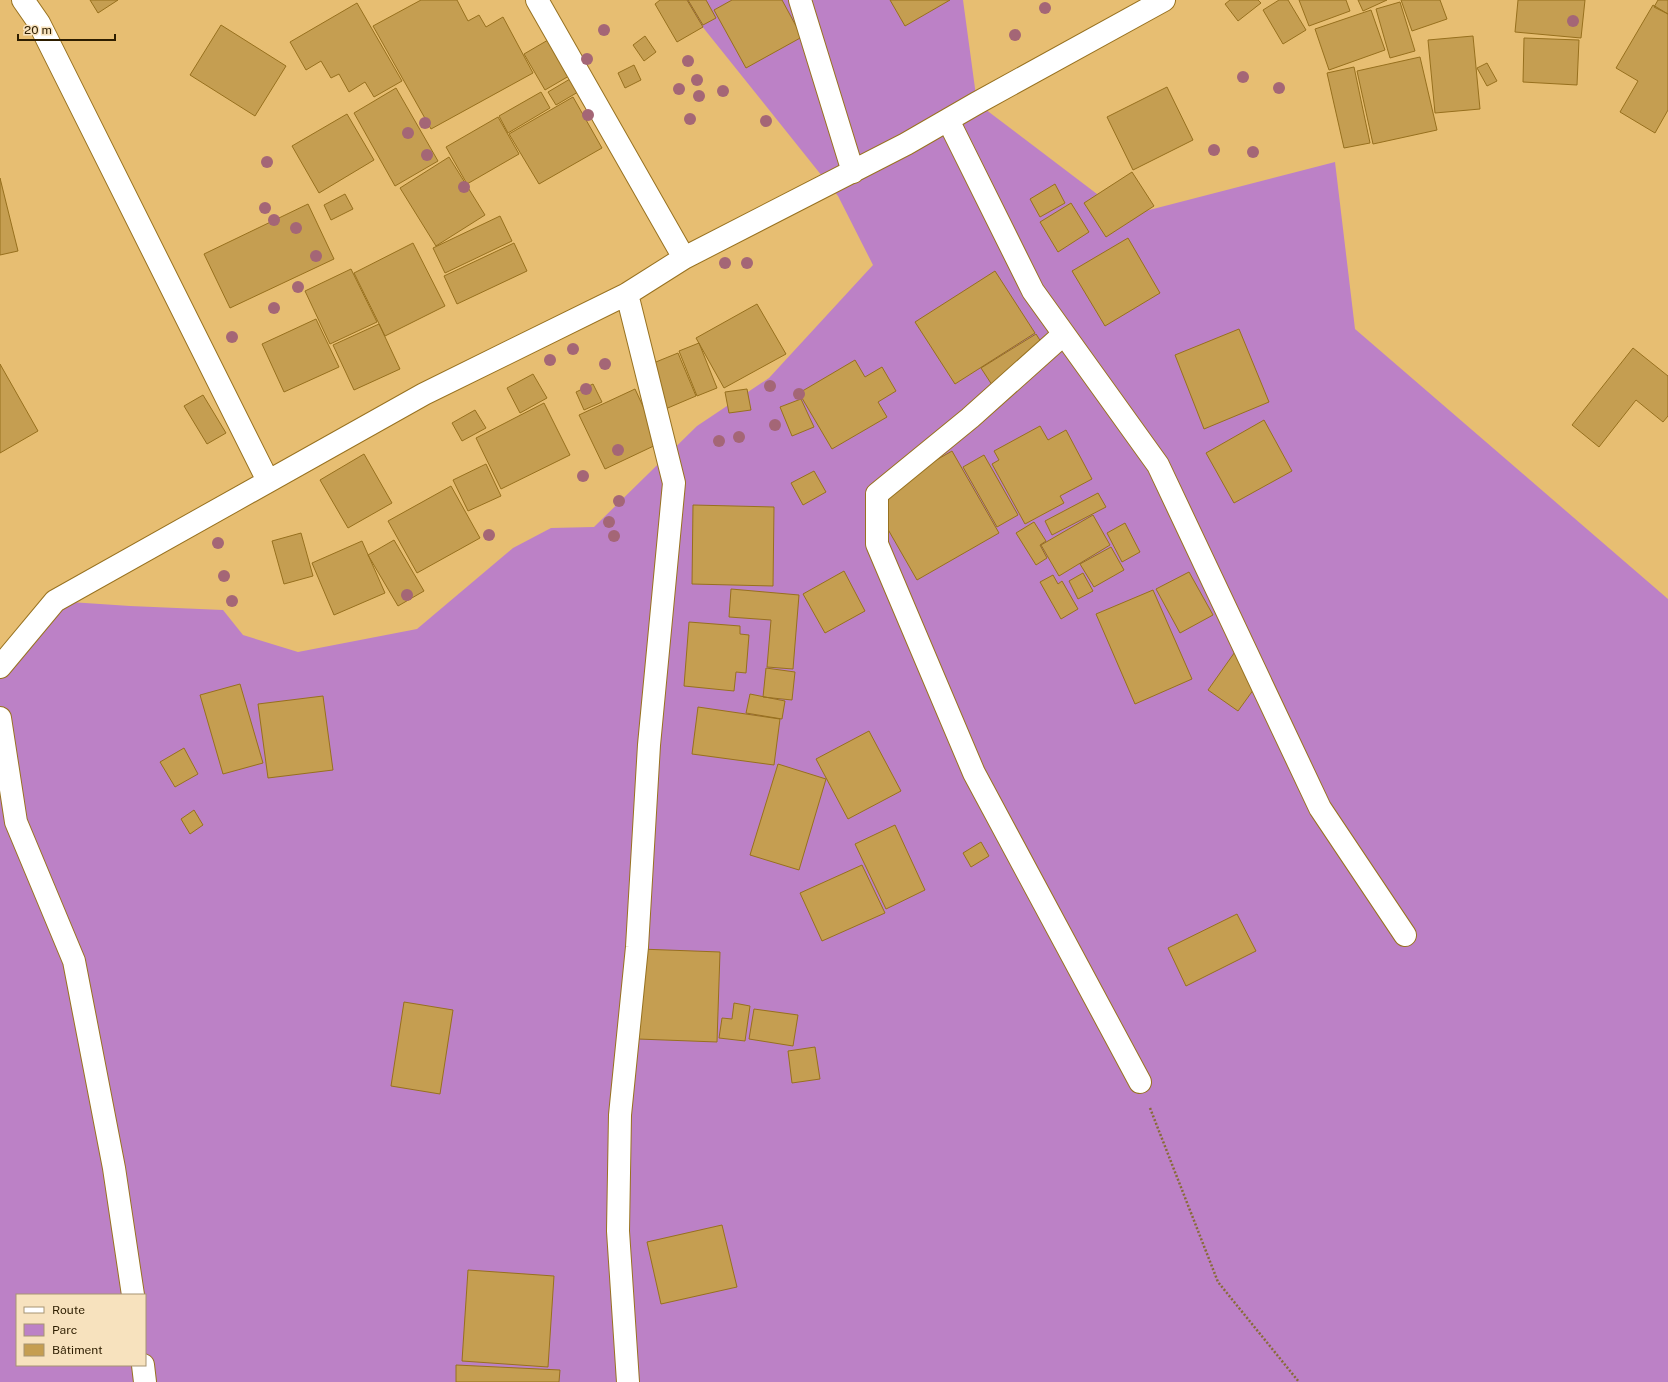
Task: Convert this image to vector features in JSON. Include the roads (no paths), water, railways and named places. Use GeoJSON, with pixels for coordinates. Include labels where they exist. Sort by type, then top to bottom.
{"type":"FeatureCollection","features":[{"type":"Feature","properties":{"kind":"street"},"geometry":{"type":"LineString","coordinates":[[23,0],[39,23],[268,481]]}},
{"type":"Feature","properties":{"kind":"street"},"geometry":{"type":"LineString","coordinates":[[537,0],[684,258]]}},
{"type":"Feature","properties":{"kind":"street"},"geometry":{"type":"LineString","coordinates":[[800,0],[853,172]]}},
{"type":"Feature","properties":{"kind":"street"},"geometry":{"type":"LineString","coordinates":[[0,667],[55,601],[424,394],[627,294],[684,258],[853,172],[1164,0]]}},
{"type":"Feature","properties":{"kind":"street"},"geometry":{"type":"LineString","coordinates":[[948,120],[1033,291],[1158,465],[1320,808],[1405,935]]}},
{"type":"Feature","properties":{"kind":"street"},"geometry":{"type":"LineString","coordinates":[[627,294],[674,483],[649,745],[637,947],[620,1115],[618,1231],[628,1382]]}},
{"type":"Feature","properties":{"kind":"street"},"geometry":{"type":"LineString","coordinates":[[1064,334],[970,418],[877,494],[877,544],[974,772],[1140,1082]]}},
{"type":"Feature","properties":{"kind":"street"},"geometry":{"type":"LineString","coordinates":[[0,718],[16,822],[74,961],[114,1168],[133,1294]]}},
{"type":"Feature","properties":{"kind":"street"},"geometry":{"type":"LineString","coordinates":[[143,1366],[145,1382]]}}]}
